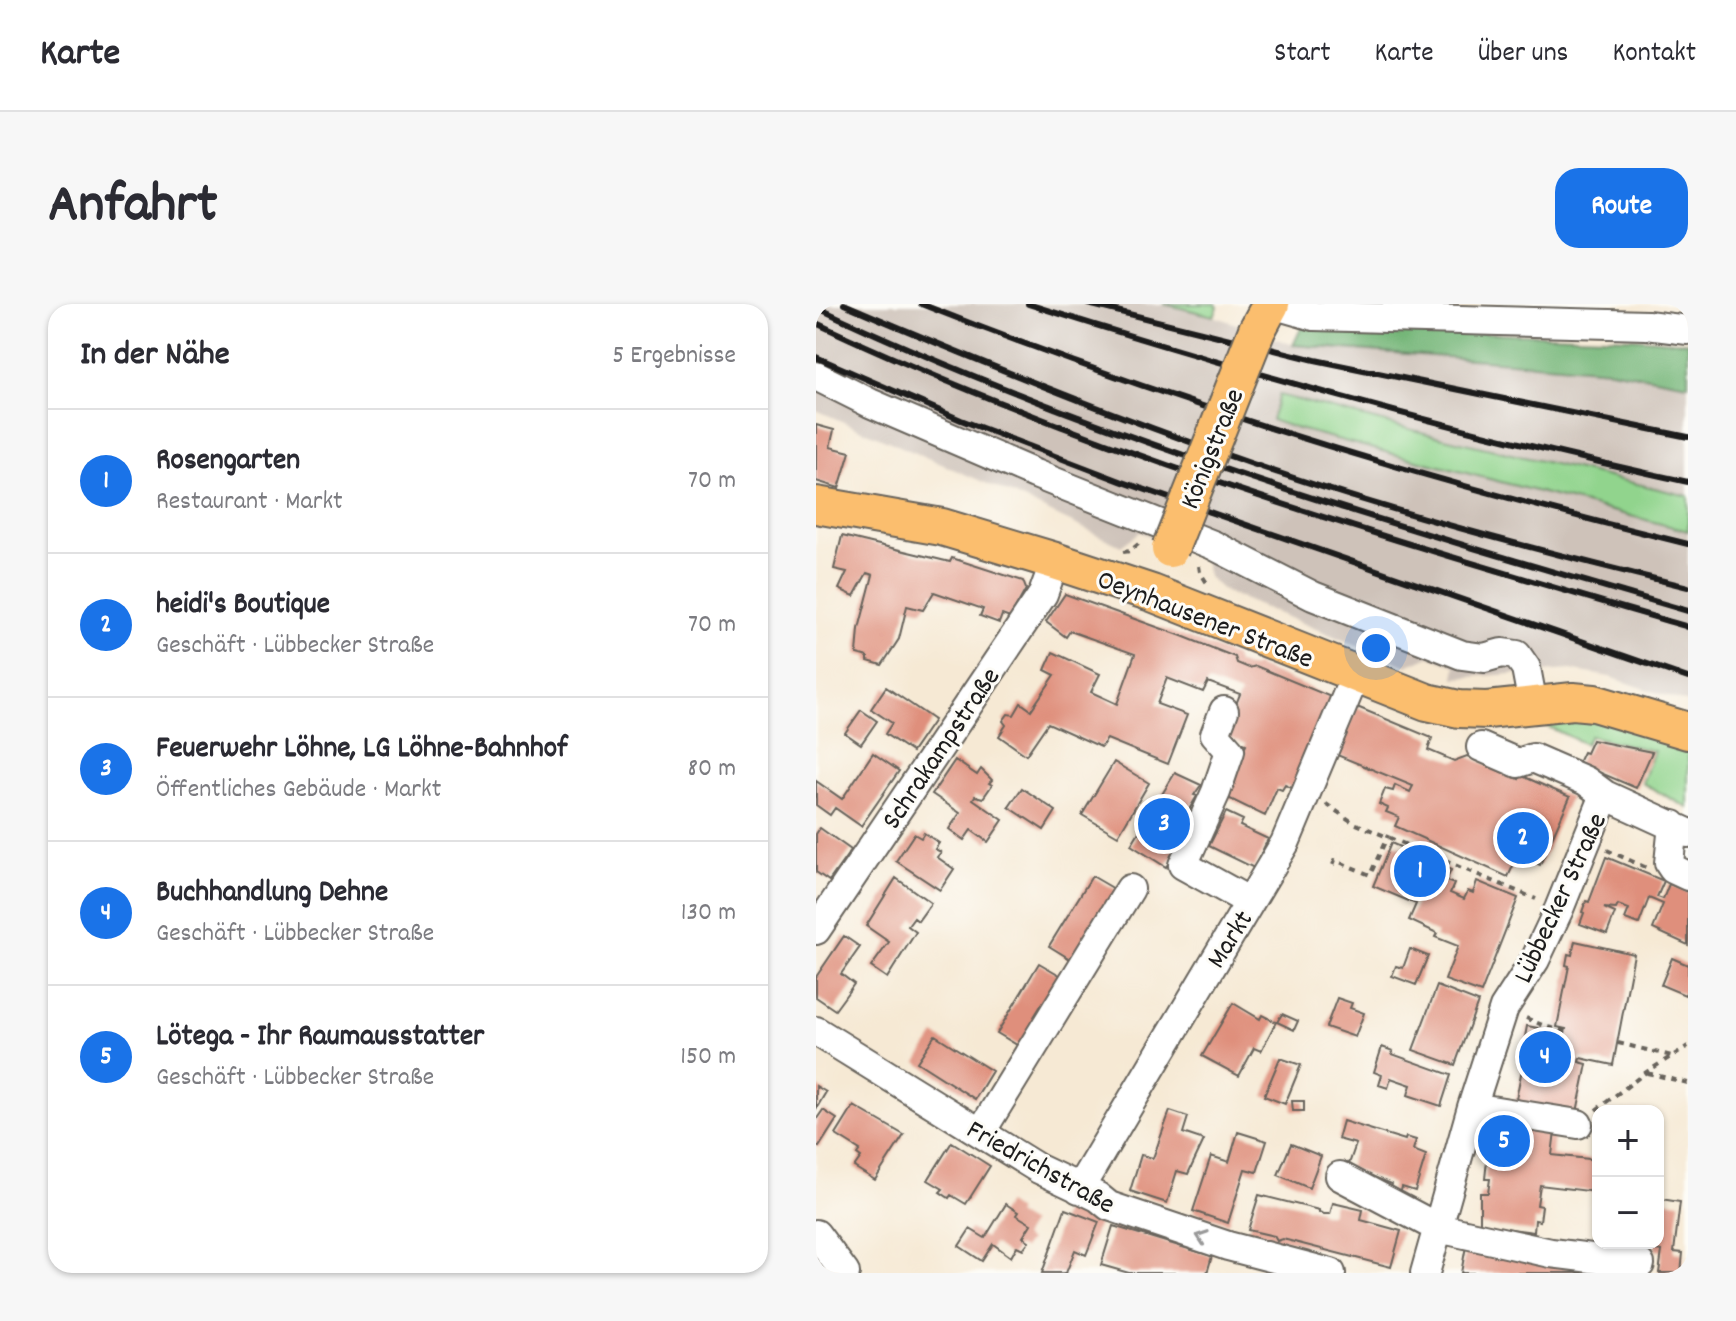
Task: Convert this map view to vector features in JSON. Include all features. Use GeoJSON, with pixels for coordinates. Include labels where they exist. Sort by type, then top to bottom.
{"type":"FeatureCollection","features":[{"type":"Feature","properties":{"kind":"main road","name":"Königstraße"},"geometry":{"type":"LineString","coordinates":[[1152,593],[1267,313]]}},
{"type":"Feature","properties":{"kind":"main road","name":"Oeynhausener Straße"},"geometry":{"type":"LineString","coordinates":[[816,505],[942,527],[1055,561],[1152,593],[1427,702],[1459,709],[1487,710],[1573,701],[1594,703],[1688,731]]}},
{"type":"Feature","properties":{"kind":"street"},"geometry":{"type":"LineString","coordinates":[[1267,313],[1632,324],[1688,330]]}},
{"type":"Feature","properties":{"kind":"street"},"geometry":{"type":"LineString","coordinates":[[816,376],[870,403],[1035,474],[1213,545],[1313,596],[1462,655],[1484,658],[1502,653],[1517,655],[1526,668],[1533,705]]}},
{"type":"Feature","properties":{"kind":"street","name":"Schrakampstraße"},"geometry":{"type":"LineString","coordinates":[[816,930],[1043,594],[1055,561]]}},
{"type":"Feature","properties":{"kind":"street","name":"Markt"},"geometry":{"type":"LineString","coordinates":[[1079,1189],[1285,843],[1355,676]]}},
{"type":"Feature","properties":{"kind":"street"},"geometry":{"type":"LineString","coordinates":[[1224,711],[1215,734],[1230,751],[1205,818],[1183,865],[1250,902]]}},
{"type":"Feature","properties":{"kind":"street"},"geometry":{"type":"LineString","coordinates":[[1481,747],[1518,763],[1533,758],[1680,829],[1669,863],[1673,869],[1688,876]]}},
{"type":"Feature","properties":{"kind":"street","name":"Lübbecker Straße"},"geometry":{"type":"LineString","coordinates":[[1425,1273],[1504,1008],[1535,960],[1605,795]]}},
{"type":"Feature","properties":{"kind":"street"},"geometry":{"type":"LineString","coordinates":[[981,1132],[1130,889]]}},
{"type":"Feature","properties":{"kind":"street","name":"Friedrichstraße"},"geometry":{"type":"LineString","coordinates":[[816,1031],[1039,1169],[1098,1197],[1109,1206],[1228,1246],[1331,1273]]}},
{"type":"Feature","properties":{"kind":"street"},"geometry":{"type":"LineString","coordinates":[[1472,1107],[1578,1124]]}},
{"type":"Feature","properties":{"kind":"street"},"geometry":{"type":"LineString","coordinates":[[1340,1176],[1438,1228],[1551,1253],[1640,1264]]}},
{"type":"Feature","properties":{"kind":"street"},"geometry":{"type":"LineString","coordinates":[[816,1234],[845,1273]]}},
{"type":"Feature","properties":{"kind":"path"},"geometry":{"type":"LineString","coordinates":[[1308,792],[1354,823],[1559,909]]}},
{"type":"Feature","properties":{"kind":"path"},"geometry":{"type":"LineString","coordinates":[[1333,865],[1335,860],[1370,875],[1388,835]]}},
{"type":"Feature","properties":{"kind":"path"},"geometry":{"type":"LineString","coordinates":[[1587,841],[1659,874]]}},
{"type":"Feature","properties":{"kind":"path"},"geometry":{"type":"LineString","coordinates":[[1504,1008],[1547,1027],[1565,1031]]}},
{"type":"Feature","properties":{"kind":"path"},"geometry":{"type":"LineString","coordinates":[[1618,1043],[1672,1056]]}},
{"type":"Feature","properties":{"kind":"path"},"geometry":{"type":"LineString","coordinates":[[1578,1124],[1645,1073],[1688,1046]]}},
{"type":"Feature","properties":{"kind":"path"},"geometry":{"type":"LineString","coordinates":[[1645,1073],[1688,1083]]}},
{"type":"Feature","properties":{"kind":"shaded area"},"geometry":{"type":"Polygon","coordinates":[[[816,304],[1164,304],[1214,316],[1293,345],[1610,370],[1688,384],[1688,703],[1610,677],[1571,670],[1454,678],[1456,666],[1429,656],[1407,666],[1225,592],[1208,577],[1204,557],[1140,532],[1121,546],[1011,494],[816,410],[816,304]]]}},
{"type":"Feature","properties":{"kind":"green space"},"geometry":{"type":"Polygon","coordinates":[[[1164,304],[1216,304],[1218,307],[1214,316],[1164,304]]]}},
{"type":"Feature","properties":{"kind":"green space"},"geometry":{"type":"Polygon","coordinates":[[[1302,326],[1688,342],[1688,384],[1610,370],[1293,345],[1302,326]]]}},
{"type":"Feature","properties":{"kind":"green space"},"geometry":{"type":"Polygon","coordinates":[[[1279,395],[1688,496],[1688,531],[1294,428],[1271,420],[1279,395]]]}},
{"type":"Feature","properties":{"kind":"green space"},"geometry":{"type":"Polygon","coordinates":[[[1601,721],[1688,747],[1688,808],[1642,783],[1654,751],[1590,736],[1585,744],[1540,723],[1601,721]]]}},
{"type":"Feature","properties":{"kind":"building"},"geometry":{"type":"Polygon","coordinates":[[[816,425],[834,430],[830,447],[850,452],[839,488],[816,481],[816,425]]]}},
{"type":"Feature","properties":{"kind":"building"},"geometry":{"type":"Polygon","coordinates":[[[842,536],[950,562],[952,558],[1023,581],[1026,589],[1010,618],[1002,615],[999,623],[980,616],[983,609],[934,592],[923,610],[907,606],[899,639],[882,665],[868,661],[868,657],[857,654],[859,629],[873,575],[867,573],[854,596],[839,589],[847,572],[834,569],[842,536]]]}},
{"type":"Feature","properties":{"kind":"building"},"geometry":{"type":"Polygon","coordinates":[[[1065,594],[1182,636],[1235,657],[1237,663],[1249,668],[1256,666],[1331,697],[1294,789],[1285,785],[1282,790],[1277,788],[1265,816],[1224,796],[1246,744],[1224,735],[1240,694],[1208,682],[1203,692],[1167,678],[1157,704],[1187,715],[1168,764],[1107,739],[1101,747],[1048,723],[1026,755],[999,736],[1008,714],[1014,715],[1021,703],[1031,710],[1055,675],[1045,670],[1053,652],[1100,674],[1091,692],[1117,704],[1135,654],[1070,631],[1066,637],[1046,622],[1065,594]]]}},
{"type":"Feature","properties":{"kind":"building"},"geometry":{"type":"Polygon","coordinates":[[[886,687],[934,720],[912,752],[885,734],[892,723],[871,709],[886,687]]]}},
{"type":"Feature","properties":{"kind":"building"},"geometry":{"type":"Polygon","coordinates":[[[1357,707],[1432,738],[1428,750],[1454,761],[1467,756],[1570,797],[1540,865],[1518,855],[1508,877],[1395,826],[1399,817],[1386,812],[1388,808],[1379,804],[1385,789],[1393,791],[1395,785],[1410,792],[1413,786],[1337,755],[1357,707]]]}},
{"type":"Feature","properties":{"kind":"building"},"geometry":{"type":"Polygon","coordinates":[[[861,710],[877,721],[861,744],[845,733],[861,710]]]}},
{"type":"Feature","properties":{"kind":"building"},"geometry":{"type":"Polygon","coordinates":[[[1592,740],[1652,752],[1636,788],[1594,770],[1576,767],[1592,740]]]}},
{"type":"Feature","properties":{"kind":"building"},"geometry":{"type":"Polygon","coordinates":[[[873,753],[899,771],[861,826],[835,808],[830,815],[816,805],[816,781],[842,799],[873,753]]]}},
{"type":"Feature","properties":{"kind":"building"},"geometry":{"type":"Polygon","coordinates":[[[955,760],[977,775],[981,769],[992,780],[983,798],[975,796],[973,799],[1003,820],[988,842],[971,830],[964,840],[949,829],[960,813],[932,794],[955,760]]]}},
{"type":"Feature","properties":{"kind":"building"},"geometry":{"type":"Polygon","coordinates":[[[1114,762],[1149,783],[1118,836],[1082,815],[1114,762]]]}},
{"type":"Feature","properties":{"kind":"building"},"geometry":{"type":"Polygon","coordinates":[[[1175,773],[1201,785],[1181,823],[1185,825],[1180,833],[1185,836],[1166,867],[1131,845],[1175,773]]]}},
{"type":"Feature","properties":{"kind":"building"},"geometry":{"type":"Polygon","coordinates":[[[1022,788],[1056,811],[1044,830],[1009,807],[1022,788]]]}},
{"type":"Feature","properties":{"kind":"building"},"geometry":{"type":"Polygon","coordinates":[[[1226,812],[1243,820],[1240,826],[1268,839],[1254,868],[1209,846],[1226,812]]]}},
{"type":"Feature","properties":{"kind":"building"},"geometry":{"type":"Polygon","coordinates":[[[820,828],[851,850],[829,881],[816,872],[816,834],[820,828]]]}},
{"type":"Feature","properties":{"kind":"building"},"geometry":{"type":"Polygon","coordinates":[[[924,833],[939,843],[935,849],[941,852],[937,857],[954,869],[940,890],[896,861],[914,834],[921,838],[924,833]]]}},
{"type":"Feature","properties":{"kind":"building"},"geometry":{"type":"Polygon","coordinates":[[[1391,843],[1451,870],[1446,881],[1454,884],[1450,893],[1464,899],[1468,891],[1473,893],[1477,881],[1518,898],[1481,993],[1445,980],[1458,946],[1435,937],[1437,933],[1409,920],[1416,904],[1373,886],[1391,843]]]}},
{"type":"Feature","properties":{"kind":"building"},"geometry":{"type":"Polygon","coordinates":[[[1606,857],[1664,881],[1657,897],[1663,899],[1669,884],[1688,892],[1688,945],[1653,929],[1663,904],[1649,898],[1639,924],[1625,919],[1629,909],[1618,905],[1616,909],[1604,908],[1615,913],[1607,934],[1580,924],[1586,901],[1589,902],[1606,857]]]}},
{"type":"Feature","properties":{"kind":"building"},"geometry":{"type":"Polygon","coordinates":[[[1092,876],[1123,894],[1080,965],[1049,946],[1092,876]]]}},
{"type":"Feature","properties":{"kind":"building"},"geometry":{"type":"Polygon","coordinates":[[[896,878],[931,903],[918,921],[914,918],[908,926],[916,932],[887,978],[871,967],[889,942],[866,926],[896,878]]]}},
{"type":"Feature","properties":{"kind":"building"},"geometry":{"type":"Polygon","coordinates":[[[844,936],[860,947],[841,974],[854,984],[835,1010],[816,997],[816,977],[844,936]]]}},
{"type":"Feature","properties":{"kind":"building"},"geometry":{"type":"Polygon","coordinates":[[[1575,941],[1634,954],[1613,1065],[1580,1058],[1579,1062],[1587,1064],[1576,1117],[1515,1104],[1527,1026],[1565,1033],[1566,1029],[1557,1027],[1569,966],[1566,965],[1568,954],[1572,955],[1575,941]]]}},
{"type":"Feature","properties":{"kind":"building"},"geometry":{"type":"Polygon","coordinates":[[[1410,949],[1428,956],[1416,985],[1392,976],[1396,966],[1403,968],[1410,949]]]}},
{"type":"Feature","properties":{"kind":"building"},"geometry":{"type":"Polygon","coordinates":[[[1672,958],[1688,965],[1685,995],[1661,985],[1672,958]]]}},
{"type":"Feature","properties":{"kind":"building"},"geometry":{"type":"Polygon","coordinates":[[[1039,963],[1070,981],[1027,1051],[997,1033],[1039,963]]]}},
{"type":"Feature","properties":{"kind":"building"},"geometry":{"type":"Polygon","coordinates":[[[1437,986],[1478,1002],[1455,1065],[1413,1050],[1437,986]]]}},
{"type":"Feature","properties":{"kind":"building"},"geometry":{"type":"Polygon","coordinates":[[[1337,998],[1352,1003],[1350,1008],[1364,1013],[1355,1037],[1326,1027],[1337,998]]]}},
{"type":"Feature","properties":{"kind":"building"},"geometry":{"type":"Polygon","coordinates":[[[1233,1003],[1260,1019],[1262,1015],[1276,1022],[1261,1051],[1254,1048],[1239,1076],[1202,1056],[1233,1003]]]}},
{"type":"Feature","properties":{"kind":"building"},"geometry":{"type":"Polygon","coordinates":[[[1282,1014],[1298,1021],[1294,1030],[1277,1022],[1282,1014]]]}},
{"type":"Feature","properties":{"kind":"building"},"geometry":{"type":"Polygon","coordinates":[[[935,1035],[992,1071],[975,1099],[917,1062],[935,1035]]]}},
{"type":"Feature","properties":{"kind":"building"},"geometry":{"type":"Polygon","coordinates":[[[1382,1047],[1393,1051],[1392,1054],[1451,1075],[1441,1106],[1408,1095],[1411,1085],[1391,1078],[1388,1088],[1379,1085],[1382,1075],[1374,1072],[1382,1047]]]}},
{"type":"Feature","properties":{"kind":"building"},"geometry":{"type":"Polygon","coordinates":[[[1280,1058],[1301,1065],[1285,1104],[1264,1096],[1280,1058]]]}},
{"type":"Feature","properties":{"kind":"building"},"geometry":{"type":"Polygon","coordinates":[[[816,1086],[826,1092],[816,1109],[816,1086]]]}},
{"type":"Feature","properties":{"kind":"building"},"geometry":{"type":"Polygon","coordinates":[[[1292,1101],[1304,1101],[1304,1111],[1293,1111],[1292,1101]]]}},
{"type":"Feature","properties":{"kind":"building"},"geometry":{"type":"Polygon","coordinates":[[[854,1106],[904,1135],[875,1180],[854,1167],[861,1157],[857,1154],[860,1150],[836,1135],[854,1106]]]}},
{"type":"Feature","properties":{"kind":"building"},"geometry":{"type":"Polygon","coordinates":[[[823,1110],[837,1119],[819,1147],[816,1145],[816,1120],[823,1110]]]}},
{"type":"Feature","properties":{"kind":"building"},"geometry":{"type":"Polygon","coordinates":[[[1170,1111],[1188,1117],[1183,1133],[1204,1140],[1188,1174],[1177,1171],[1167,1203],[1130,1191],[1141,1155],[1153,1158],[1170,1111]]]}},
{"type":"Feature","properties":{"kind":"building"},"geometry":{"type":"Polygon","coordinates":[[[1343,1121],[1405,1140],[1406,1137],[1416,1140],[1413,1150],[1426,1155],[1415,1191],[1402,1187],[1400,1194],[1390,1191],[1392,1184],[1348,1167],[1356,1144],[1338,1139],[1343,1121]]]}},
{"type":"Feature","properties":{"kind":"building"},"geometry":{"type":"Polygon","coordinates":[[[1501,1125],[1555,1131],[1552,1155],[1592,1159],[1592,1192],[1540,1185],[1537,1205],[1542,1206],[1540,1221],[1535,1220],[1534,1232],[1480,1225],[1480,1193],[1488,1193],[1490,1179],[1485,1179],[1487,1160],[1491,1161],[1493,1148],[1498,1149],[1501,1125]]]}},
{"type":"Feature","properties":{"kind":"building"},"geometry":{"type":"Polygon","coordinates":[[[1238,1132],[1267,1141],[1257,1172],[1245,1169],[1228,1223],[1193,1211],[1211,1156],[1229,1162],[1238,1132]]]}},
{"type":"Feature","properties":{"kind":"building"},"geometry":{"type":"Polygon","coordinates":[[[952,1142],[990,1166],[966,1204],[951,1195],[949,1198],[940,1192],[943,1189],[928,1180],[952,1142]]]}},
{"type":"Feature","properties":{"kind":"building"},"geometry":{"type":"Polygon","coordinates":[[[1291,1144],[1321,1156],[1309,1188],[1278,1175],[1291,1144]]]}},
{"type":"Feature","properties":{"kind":"building"},"geometry":{"type":"Polygon","coordinates":[[[1259,1195],[1319,1210],[1324,1214],[1330,1214],[1333,1203],[1363,1210],[1361,1220],[1401,1231],[1391,1267],[1283,1239],[1277,1241],[1274,1236],[1248,1230],[1259,1195]]]}},
{"type":"Feature","properties":{"kind":"building"},"geometry":{"type":"Polygon","coordinates":[[[1664,1199],[1680,1202],[1674,1252],[1683,1253],[1681,1273],[1659,1273],[1662,1251],[1655,1250],[1664,1249],[1664,1199]]]}},
{"type":"Feature","properties":{"kind":"building"},"geometry":{"type":"Polygon","coordinates":[[[1006,1204],[1031,1224],[1023,1237],[1029,1241],[1023,1249],[1017,1246],[1011,1257],[993,1244],[982,1261],[959,1246],[970,1229],[985,1238],[1006,1204]]]}},
{"type":"Feature","properties":{"kind":"building"},"geometry":{"type":"Polygon","coordinates":[[[1065,1209],[1099,1222],[1086,1255],[1075,1250],[1066,1273],[1042,1273],[1065,1209]]]}},
{"type":"Feature","properties":{"kind":"building"},"geometry":{"type":"Polygon","coordinates":[[[1113,1226],[1212,1256],[1207,1273],[1129,1273],[1101,1265],[1113,1226]]]}},
{"type":"Feature","properties":{"kind":"building"},"geometry":{"type":"Polygon","coordinates":[[[1466,1246],[1583,1271],[1583,1273],[1461,1273],[1466,1246]]]}},
{"type":"Feature","properties":{"kind":"railway"},"geometry":{"type":"LineString","coordinates":[[844,304],[1066,395],[1291,477],[1488,536],[1688,587]]}},
{"type":"Feature","properties":{"kind":"railway"},"geometry":{"type":"LineString","coordinates":[[921,304],[1110,374],[1300,438],[1493,494],[1688,544]]}},
{"type":"Feature","properties":{"kind":"railway"},"geometry":{"type":"LineString","coordinates":[[1028,304],[1356,401],[1521,444],[1688,482]]}},
{"type":"Feature","properties":{"kind":"railway"},"geometry":{"type":"LineString","coordinates":[[1088,304],[1315,360],[1688,437]]}},
{"type":"Feature","properties":{"kind":"railway"},"geometry":{"type":"LineString","coordinates":[[816,307],[922,354],[1137,439],[1356,512],[1688,611]]}},
{"type":"Feature","properties":{"kind":"railway"},"geometry":{"type":"LineString","coordinates":[[816,323],[1028,414],[1137,454],[1356,527],[1688,627]]}},
{"type":"Feature","properties":{"kind":"railway"},"geometry":{"type":"LineString","coordinates":[[816,357],[961,420],[1123,482],[1688,678]]}},
{"type":"Feature","properties":{"kind":"place","name":"Feuerwehr Löhne, LG Löhne-Bahnhof"},"geometry":{"type":"Point","coordinates":[1164,824]}},
{"type":"Feature","properties":{"kind":"place","name":"heidi's Boutique"},"geometry":{"type":"Point","coordinates":[1523,838]}},
{"type":"Feature","properties":{"kind":"place","name":"Rosengarten"},"geometry":{"type":"Point","coordinates":[1420,871]}},
{"type":"Feature","properties":{"kind":"place","name":"Buchhandlung Dehne"},"geometry":{"type":"Point","coordinates":[1545,1057]}},
{"type":"Feature","properties":{"kind":"place","name":"Lötega - Ihr Raumausstatter"},"geometry":{"type":"Point","coordinates":[1504,1141]}}]}
